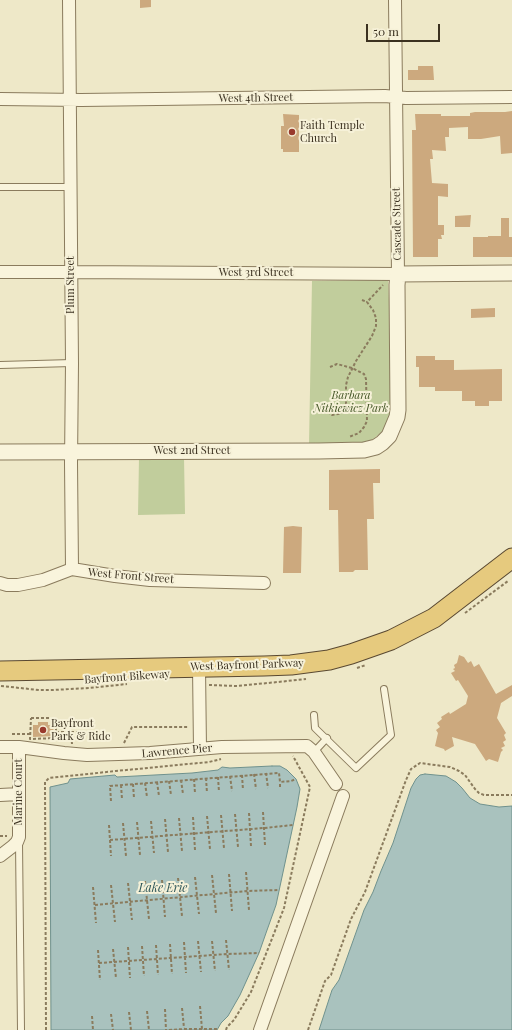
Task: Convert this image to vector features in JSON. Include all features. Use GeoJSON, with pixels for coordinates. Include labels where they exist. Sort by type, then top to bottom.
{"type":"FeatureCollection","features":[{"type":"Feature","properties":{"kind":"highway","name":"West Bayfront Parkway"},"geometry":{"type":"LineString","coordinates":[[0,671],[200,676],[264,666],[310,663],[343,656],[376,646],[403,635],[434,618],[512,558]]}},
{"type":"Feature","properties":{"kind":"street","name":"Plum Street"},"geometry":{"type":"LineString","coordinates":[[69,0],[72,570]]}},
{"type":"Feature","properties":{"kind":"street","name":"Cascade Street"},"geometry":{"type":"LineString","coordinates":[[382,443],[392,429],[398,410],[398,274],[394,0]]}},
{"type":"Feature","properties":{"kind":"street","name":"West 4th Street"},"geometry":{"type":"LineString","coordinates":[[0,100],[385,96],[512,97]]}},
{"type":"Feature","properties":{"kind":"street","name":"West 3rd Street"},"geometry":{"type":"LineString","coordinates":[[0,272],[398,274],[512,273]]}},
{"type":"Feature","properties":{"kind":"street","name":"West 2nd Street"},"geometry":{"type":"LineString","coordinates":[[0,452],[364,450],[376,447],[382,443]]}},
{"type":"Feature","properties":{"kind":"street","name":"West Front Street"},"geometry":{"type":"LineString","coordinates":[[0,583],[7,585],[18,585],[43,580],[72,570],[150,580],[264,583]]}},
{"type":"Feature","properties":{"kind":"street"},"geometry":{"type":"LineString","coordinates":[[200,676],[200,749]]}},
{"type":"Feature","properties":{"kind":"street","name":"Lawrence Pier"},"geometry":{"type":"LineString","coordinates":[[0,747],[19,747],[64,754],[87,755],[150,754],[200,749],[301,746],[307,746],[314,752]]}},
{"type":"Feature","properties":{"kind":"street","name":"Marine Court"},"geometry":{"type":"LineString","coordinates":[[14,834],[19,794],[19,747]]}},
{"type":"Feature","properties":{"kind":"street"},"geometry":{"type":"LineString","coordinates":[[314,752],[336,784]]}},
{"type":"Feature","properties":{"kind":"street"},"geometry":{"type":"LineString","coordinates":[[0,795],[19,794]]}},
{"type":"Feature","properties":{"kind":"street"},"geometry":{"type":"LineString","coordinates":[[260,1030],[343,796]]}},
{"type":"Feature","properties":{"kind":"street"},"geometry":{"type":"LineString","coordinates":[[0,856],[16,842],[14,834]]}},
{"type":"Feature","properties":{"kind":"lane"},"geometry":{"type":"LineString","coordinates":[[0,187],[70,187]]}},
{"type":"Feature","properties":{"kind":"lane"},"geometry":{"type":"LineString","coordinates":[[0,365],[72,363]]}},
{"type":"Feature","properties":{"kind":"lane"},"geometry":{"type":"LineString","coordinates":[[314,715],[315,728],[327,738],[356,768],[391,734],[384,689]]}},
{"type":"Feature","properties":{"kind":"lane"},"geometry":{"type":"LineString","coordinates":[[314,752],[327,738]]}},
{"type":"Feature","properties":{"kind":"lane"},"geometry":{"type":"LineString","coordinates":[[14,834],[18,859],[21,1030]]}},
{"type":"Feature","properties":{"kind":"path"},"geometry":{"type":"LineString","coordinates":[[367,302],[383,284],[386,284]]}},
{"type":"Feature","properties":{"kind":"path"},"geometry":{"type":"LineString","coordinates":[[324,403],[326,410],[332,415],[341,413],[344,410],[346,406],[347,381],[352,368],[372,336],[376,326],[376,318],[373,310],[367,302],[362,300]]}},
{"type":"Feature","properties":{"kind":"path"},"geometry":{"type":"LineString","coordinates":[[330,367],[337,364],[362,372],[366,376],[367,421],[361,431],[346,438]]}},
{"type":"Feature","properties":{"kind":"path"},"geometry":{"type":"LineString","coordinates":[[200,676],[230,686],[278,682]]}},
{"type":"Feature","properties":{"kind":"path","name":"Bayfront Bikeway"},"geometry":{"type":"LineString","coordinates":[[0,686],[53,690],[128,684]]}},
{"type":"Feature","properties":{"kind":"path"},"geometry":{"type":"LineString","coordinates":[[30,718],[56,718],[56,738],[30,739],[31,734],[30,718]]}},
{"type":"Feature","properties":{"kind":"path"},"geometry":{"type":"LineString","coordinates":[[124,743],[132,727],[191,726],[192,724]]}},
{"type":"Feature","properties":{"kind":"path"},"geometry":{"type":"LineString","coordinates":[[56,732],[85,732]]}},
{"type":"Feature","properties":{"kind":"path"},"geometry":{"type":"LineString","coordinates":[[71,732],[72,744]]}},
{"type":"Feature","properties":{"kind":"path"},"geometry":{"type":"LineString","coordinates":[[12,734],[31,734]]}},
{"type":"Feature","properties":{"kind":"path"},"geometry":{"type":"LineString","coordinates":[[226,1030],[251,992],[284,908],[310,787],[293,756]]}},
{"type":"Feature","properties":{"kind":"path"},"geometry":{"type":"LineString","coordinates":[[46,1030],[45,782],[49,778],[116,770],[210,762],[220,758],[228,758]]}},
{"type":"Feature","properties":{"kind":"path"},"geometry":{"type":"LineString","coordinates":[[308,1030],[325,981],[331,974],[351,919],[365,892],[411,769],[420,763],[450,767],[466,775],[475,790],[479,793],[484,795],[512,795]]}},
{"type":"Feature","properties":{"kind":"path"},"geometry":{"type":"LineString","coordinates":[[111,801],[110,786],[169,781],[279,772],[280,787]]}},
{"type":"Feature","properties":{"kind":"path"},"geometry":{"type":"LineString","coordinates":[[254,774],[256,789]]}},
{"type":"Feature","properties":{"kind":"path"},"geometry":{"type":"LineString","coordinates":[[266,774],[268,788]]}},
{"type":"Feature","properties":{"kind":"path"},"geometry":{"type":"LineString","coordinates":[[242,775],[243,790]]}},
{"type":"Feature","properties":{"kind":"path"},"geometry":{"type":"LineString","coordinates":[[230,776],[232,791]]}},
{"type":"Feature","properties":{"kind":"path"},"geometry":{"type":"LineString","coordinates":[[218,777],[219,792]]}},
{"type":"Feature","properties":{"kind":"path"},"geometry":{"type":"LineString","coordinates":[[206,778],[207,793]]}},
{"type":"Feature","properties":{"kind":"path"},"geometry":{"type":"LineString","coordinates":[[194,779],[195,793]]}},
{"type":"Feature","properties":{"kind":"path"},"geometry":{"type":"LineString","coordinates":[[280,782],[296,779]]}},
{"type":"Feature","properties":{"kind":"path"},"geometry":{"type":"LineString","coordinates":[[182,780],[183,794]]}},
{"type":"Feature","properties":{"kind":"path"},"geometry":{"type":"LineString","coordinates":[[169,781],[171,795]]}},
{"type":"Feature","properties":{"kind":"path"},"geometry":{"type":"LineString","coordinates":[[158,782],[158,796]]}},
{"type":"Feature","properties":{"kind":"path"},"geometry":{"type":"LineString","coordinates":[[145,783],[147,797]]}},
{"type":"Feature","properties":{"kind":"path"},"geometry":{"type":"LineString","coordinates":[[133,784],[134,798]]}},
{"type":"Feature","properties":{"kind":"path"},"geometry":{"type":"LineString","coordinates":[[121,785],[122,799]]}},
{"type":"Feature","properties":{"kind":"path"},"geometry":{"type":"LineString","coordinates":[[263,812],[265,845]]}},
{"type":"Feature","properties":{"kind":"path"},"geometry":{"type":"LineString","coordinates":[[249,813],[251,846]]}},
{"type":"Feature","properties":{"kind":"path"},"geometry":{"type":"LineString","coordinates":[[235,814],[238,847]]}},
{"type":"Feature","properties":{"kind":"path"},"geometry":{"type":"LineString","coordinates":[[221,815],[224,848]]}},
{"type":"Feature","properties":{"kind":"path"},"geometry":{"type":"LineString","coordinates":[[207,816],[210,849]]}},
{"type":"Feature","properties":{"kind":"path"},"geometry":{"type":"LineString","coordinates":[[193,817],[195,850]]}},
{"type":"Feature","properties":{"kind":"path"},"geometry":{"type":"LineString","coordinates":[[179,818],[182,851]]}},
{"type":"Feature","properties":{"kind":"path"},"geometry":{"type":"LineString","coordinates":[[165,819],[168,852]]}},
{"type":"Feature","properties":{"kind":"path"},"geometry":{"type":"LineString","coordinates":[[151,821],[154,854]]}},
{"type":"Feature","properties":{"kind":"path"},"geometry":{"type":"LineString","coordinates":[[138,822],[140,855]]}},
{"type":"Feature","properties":{"kind":"path"},"geometry":{"type":"LineString","coordinates":[[124,823],[126,856]]}},
{"type":"Feature","properties":{"kind":"path"},"geometry":{"type":"LineString","coordinates":[[109,825],[112,856]]}},
{"type":"Feature","properties":{"kind":"path"},"geometry":{"type":"LineString","coordinates":[[110,840],[293,825]]}},
{"type":"Feature","properties":{"kind":"path"},"geometry":{"type":"LineString","coordinates":[[0,836],[9,836],[14,834]]}},
{"type":"Feature","properties":{"kind":"path"},"geometry":{"type":"LineString","coordinates":[[246,872],[249,910]]}},
{"type":"Feature","properties":{"kind":"path"},"geometry":{"type":"LineString","coordinates":[[229,874],[232,911]]}},
{"type":"Feature","properties":{"kind":"path"},"geometry":{"type":"LineString","coordinates":[[212,875],[216,913]]}},
{"type":"Feature","properties":{"kind":"path"},"geometry":{"type":"LineString","coordinates":[[195,877],[199,914]]}},
{"type":"Feature","properties":{"kind":"path"},"geometry":{"type":"LineString","coordinates":[[178,878],[182,916]]}},
{"type":"Feature","properties":{"kind":"path"},"geometry":{"type":"LineString","coordinates":[[162,880],[165,917]]}},
{"type":"Feature","properties":{"kind":"path"},"geometry":{"type":"LineString","coordinates":[[145,881],[149,919]]}},
{"type":"Feature","properties":{"kind":"path"},"geometry":{"type":"LineString","coordinates":[[128,883],[132,920]]}},
{"type":"Feature","properties":{"kind":"path"},"geometry":{"type":"LineString","coordinates":[[111,885],[114,922]]}},
{"type":"Feature","properties":{"kind":"path"},"geometry":{"type":"LineString","coordinates":[[93,887],[96,923]]}},
{"type":"Feature","properties":{"kind":"path"},"geometry":{"type":"LineString","coordinates":[[95,905],[247,891],[279,890]]}},
{"type":"Feature","properties":{"kind":"path"},"geometry":{"type":"LineString","coordinates":[[226,940],[229,970]]}},
{"type":"Feature","properties":{"kind":"path"},"geometry":{"type":"LineString","coordinates":[[198,941],[201,972]]}},
{"type":"Feature","properties":{"kind":"path"},"geometry":{"type":"LineString","coordinates":[[212,941],[215,971]]}},
{"type":"Feature","properties":{"kind":"path"},"geometry":{"type":"LineString","coordinates":[[184,942],[186,973]]}},
{"type":"Feature","properties":{"kind":"path"},"geometry":{"type":"LineString","coordinates":[[170,944],[172,974]]}},
{"type":"Feature","properties":{"kind":"path"},"geometry":{"type":"LineString","coordinates":[[156,945],[158,975]]}},
{"type":"Feature","properties":{"kind":"path"},"geometry":{"type":"LineString","coordinates":[[142,946],[144,976]]}},
{"type":"Feature","properties":{"kind":"path"},"geometry":{"type":"LineString","coordinates":[[128,947],[130,978]]}},
{"type":"Feature","properties":{"kind":"path"},"geometry":{"type":"LineString","coordinates":[[113,949],[116,978]]}},
{"type":"Feature","properties":{"kind":"path"},"geometry":{"type":"LineString","coordinates":[[98,950],[100,980]]}},
{"type":"Feature","properties":{"kind":"path"},"geometry":{"type":"LineString","coordinates":[[99,964],[259,953]]}},
{"type":"Feature","properties":{"kind":"path"},"geometry":{"type":"LineString","coordinates":[[200,1006],[202,1029]]}},
{"type":"Feature","properties":{"kind":"path"},"geometry":{"type":"LineString","coordinates":[[182,1008],[184,1029]]}},
{"type":"Feature","properties":{"kind":"path"},"geometry":{"type":"LineString","coordinates":[[165,1009],[168,1030],[218,1029]]}},
{"type":"Feature","properties":{"kind":"path"},"geometry":{"type":"LineString","coordinates":[[147,1011],[149,1030]]}},
{"type":"Feature","properties":{"kind":"path"},"geometry":{"type":"LineString","coordinates":[[129,1012],[131,1030]]}},
{"type":"Feature","properties":{"kind":"path"},"geometry":{"type":"LineString","coordinates":[[111,1014],[112,1030]]}},
{"type":"Feature","properties":{"kind":"path"},"geometry":{"type":"LineString","coordinates":[[92,1016],[94,1030]]}},
{"type":"Feature","properties":{"kind":"green space","name":"Barbara Nitkiewicz Park"},"geometry":{"type":"Polygon","coordinates":[[[388,280],[392,412],[383,431],[365,443],[309,445],[312,281],[388,280]]]}},
{"type":"Feature","properties":{"kind":"green space"},"geometry":{"type":"Polygon","coordinates":[[[184,457],[185,514],[138,515],[139,458],[184,457]]]}},
{"type":"Feature","properties":{"kind":"water","name":"Lake Erie"},"geometry":{"type":"Polygon","coordinates":[[[280,766],[287,770],[296,779],[300,789],[297,807],[276,905],[259,953],[240,995],[228,1016],[217,1030],[51,1030],[50,787],[68,783],[70,779],[115,775],[117,777],[192,773],[218,770],[222,767],[280,766]]]}},
{"type":"Feature","properties":{"kind":"water"},"geometry":{"type":"Polygon","coordinates":[[[420,775],[446,776],[456,782],[470,798],[480,804],[499,807],[512,806],[512,1030],[319,1030],[332,990],[339,980],[364,910],[393,843],[411,788],[420,775]]]}},
{"type":"Feature","properties":{"kind":"building"},"geometry":{"type":"Polygon","coordinates":[[[140,0],[151,0],[151,7],[140,8],[140,0]]]}},
{"type":"Feature","properties":{"kind":"building"},"geometry":{"type":"Polygon","coordinates":[[[418,66],[433,66],[434,80],[408,80],[408,70],[418,70],[418,66]]]}},
{"type":"Feature","properties":{"kind":"building"},"geometry":{"type":"Polygon","coordinates":[[[512,111],[512,153],[501,154],[500,136],[481,139],[468,139],[468,127],[449,128],[449,137],[445,137],[446,151],[432,150],[433,159],[430,159],[432,183],[448,184],[448,197],[438,196],[438,225],[444,225],[444,235],[441,235],[442,239],[438,239],[438,257],[413,257],[412,130],[416,130],[415,114],[470,116],[470,113],[475,112],[512,111]]]}},
{"type":"Feature","properties":{"kind":"building"},"geometry":{"type":"Polygon","coordinates":[[[283,114],[299,115],[299,152],[283,152],[283,149],[281,149],[281,126],[284,126],[283,114]]]}},
{"type":"Feature","properties":{"kind":"building"},"geometry":{"type":"Polygon","coordinates":[[[471,215],[470,227],[455,227],[455,216],[471,215]]]}},
{"type":"Feature","properties":{"kind":"building"},"geometry":{"type":"Polygon","coordinates":[[[501,218],[509,218],[509,237],[512,237],[512,257],[473,257],[473,237],[501,236],[501,218]]]}},
{"type":"Feature","properties":{"kind":"building"},"geometry":{"type":"Polygon","coordinates":[[[495,308],[495,317],[471,318],[471,309],[495,308]]]}},
{"type":"Feature","properties":{"kind":"building"},"geometry":{"type":"Polygon","coordinates":[[[416,356],[435,356],[435,360],[454,360],[454,370],[502,369],[502,401],[489,401],[489,406],[475,406],[475,401],[462,401],[462,391],[435,391],[435,387],[419,387],[419,367],[416,367],[416,356]]]}},
{"type":"Feature","properties":{"kind":"building"},"geometry":{"type":"Polygon","coordinates":[[[380,469],[380,483],[373,483],[374,519],[367,519],[368,570],[339,572],[338,510],[329,510],[329,470],[380,469]]]}},
{"type":"Feature","properties":{"kind":"building"},"geometry":{"type":"Polygon","coordinates":[[[284,527],[302,527],[301,573],[283,573],[284,527]]]}},
{"type":"Feature","properties":{"kind":"building"},"geometry":{"type":"Polygon","coordinates":[[[459,655],[464,657],[468,663],[471,661],[474,667],[479,664],[496,694],[512,685],[512,696],[501,703],[497,718],[506,733],[504,735],[506,740],[503,742],[505,746],[501,748],[503,750],[498,762],[489,759],[486,761],[475,744],[452,737],[454,746],[445,751],[444,749],[435,746],[438,733],[436,730],[440,727],[437,723],[442,719],[441,717],[449,712],[450,714],[466,704],[468,696],[458,680],[456,681],[451,673],[455,671],[453,669],[455,668],[454,665],[457,663],[459,655]]]}},
{"type":"Feature","properties":{"kind":"building"},"geometry":{"type":"Polygon","coordinates":[[[38,722],[48,722],[48,725],[53,725],[54,736],[33,737],[33,725],[38,725],[38,722]]]}},
{"type":"Feature","properties":{"kind":"place","name":"Faith Temple Church"},"geometry":{"type":"Point","coordinates":[292,132]}},
{"type":"Feature","properties":{"kind":"place","name":"Bayfront Park & Ride"},"geometry":{"type":"Point","coordinates":[43,730]}}]}
